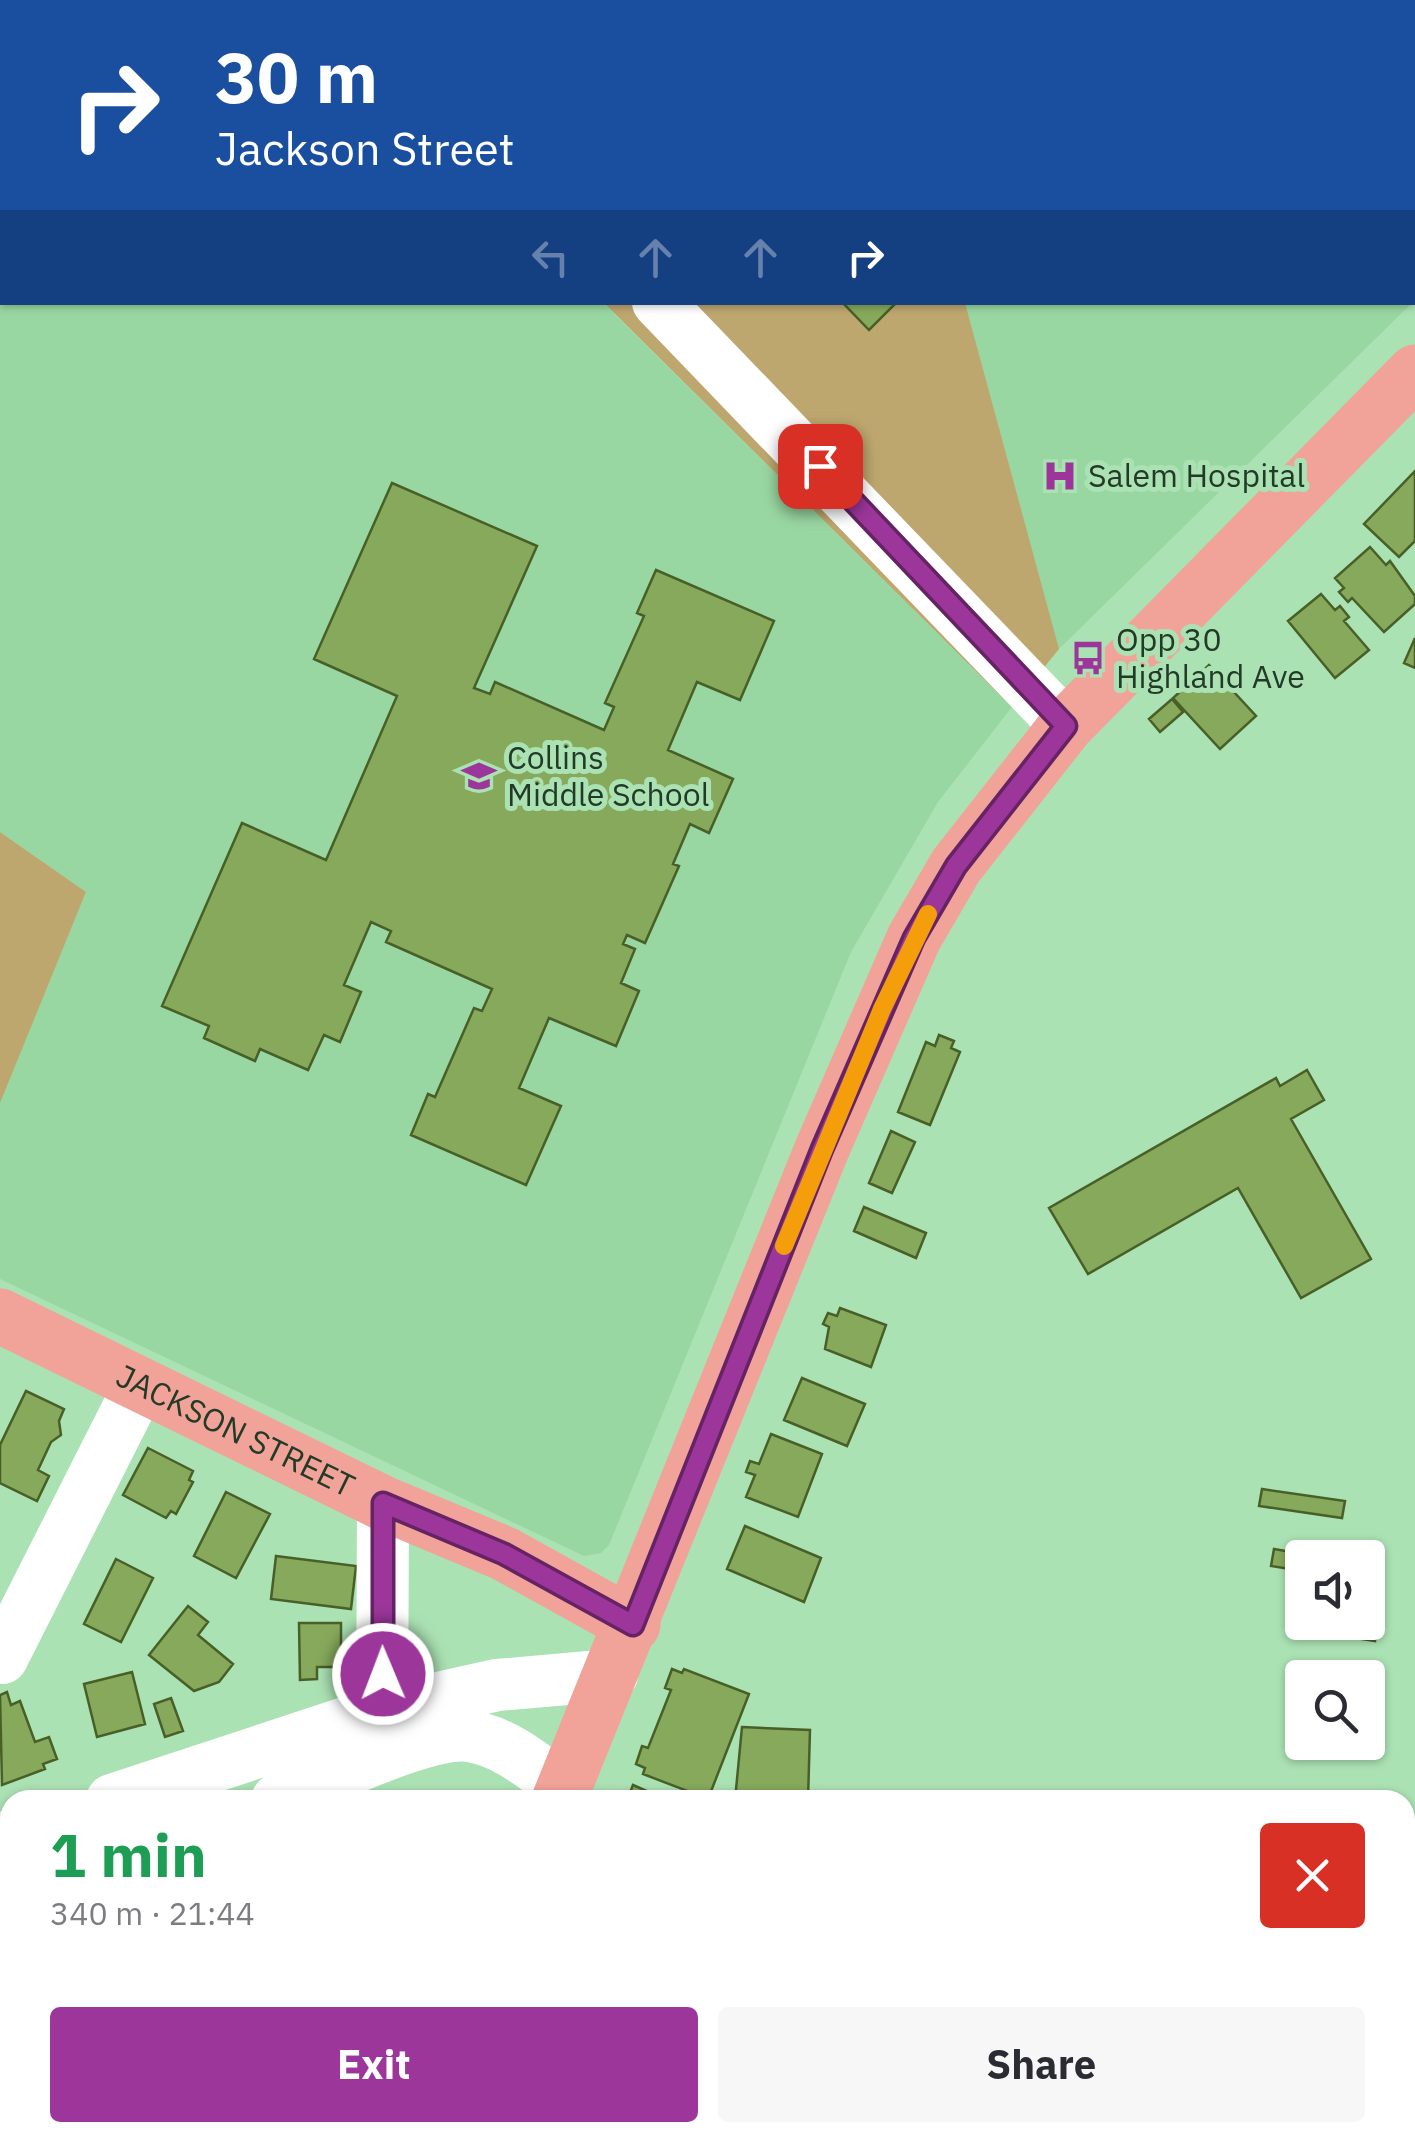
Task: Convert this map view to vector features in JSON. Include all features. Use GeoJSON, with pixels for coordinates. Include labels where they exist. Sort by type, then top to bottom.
{"type":"FeatureCollection","features":[{"type":"Feature","properties":{"kind":"main road"},"geometry":{"type":"LineString","coordinates":[[564,1790],[822,1149],[914,938],[956,866],[1066,726],[1415,372]]}},
{"type":"Feature","properties":{"kind":"main road","name":"JACKSON STREET"},"geometry":{"type":"LineString","coordinates":[[0,1316],[383,1503],[504,1554],[633,1625]]}},
{"type":"Feature","properties":{"kind":"street"},"geometry":{"type":"LineString","coordinates":[[661,305],[1066,726]]}},
{"type":"Feature","properties":{"kind":"street"},"geometry":{"type":"LineString","coordinates":[[2,1658],[140,1385]]}},
{"type":"Feature","properties":{"kind":"street"},"geometry":{"type":"LineString","coordinates":[[383,1503],[383,1734]]}},
{"type":"Feature","properties":{"kind":"street"},"geometry":{"type":"LineString","coordinates":[[293,1790],[383,1734],[498,1684],[612,1675]]}},
{"type":"Feature","properties":{"kind":"street"},"geometry":{"type":"LineString","coordinates":[[153,1790],[383,1734],[436,1740],[466,1736],[517,1755],[557,1790]]}},
{"type":"Feature","properties":{"kind":"shaded area","name":"Collins Middle School"},"geometry":{"type":"Polygon","coordinates":[[[0,305],[605,305],[1012,707],[938,802],[851,952],[609,1545],[601,1553],[584,1556],[0,1279],[0,1100],[86,892],[0,832],[0,305]]]}},
{"type":"Feature","properties":{"kind":"shaded area"},"geometry":{"type":"Polygon","coordinates":[[[606,305],[966,305],[1059,649],[1012,707],[606,305]]]}},
{"type":"Feature","properties":{"kind":"shaded area","name":"Salem Hospital"},"geometry":{"type":"Polygon","coordinates":[[[712,305],[1410,305],[1059,649],[712,305]]]}},
{"type":"Feature","properties":{"kind":"shaded area"},"geometry":{"type":"Polygon","coordinates":[[[0,832],[86,892],[0,1103],[0,832]]]}},
{"type":"Feature","properties":{"kind":"building"},"geometry":{"type":"Polygon","coordinates":[[[845,305],[894,305],[869,330],[845,305]]]}},
{"type":"Feature","properties":{"kind":"building"},"geometry":{"type":"Polygon","coordinates":[[[1415,471],[1415,541],[1399,557],[1364,524],[1415,471]]]}},
{"type":"Feature","properties":{"kind":"building"},"geometry":{"type":"Polygon","coordinates":[[[392,483],[537,546],[474,688],[490,694],[495,682],[604,730],[614,707],[605,703],[644,616],[637,613],[656,570],[774,621],[740,700],[697,682],[668,750],[733,779],[709,833],[690,824],[673,864],[679,866],[645,943],[627,935],[623,944],[635,949],[621,983],[639,991],[616,1046],[549,1018],[519,1088],[561,1106],[526,1185],[411,1135],[428,1094],[435,1097],[474,1008],[482,1011],[492,989],[386,942],[391,931],[371,922],[344,985],[361,992],[340,1042],[324,1035],[308,1070],[260,1049],[255,1061],[204,1038],[209,1026],[162,1006],[242,823],[326,860],[397,696],[314,659],[392,483]]]}},
{"type":"Feature","properties":{"kind":"building"},"geometry":{"type":"Polygon","coordinates":[[[1370,547],[1386,565],[1390,561],[1415,596],[1415,604],[1384,632],[1352,598],[1348,602],[1339,592],[1344,588],[1335,578],[1370,547]]]}},
{"type":"Feature","properties":{"kind":"building"},"geometry":{"type":"Polygon","coordinates":[[[1321,594],[1335,610],[1340,606],[1349,617],[1344,621],[1369,650],[1335,678],[1288,621],[1321,594]]]}},
{"type":"Feature","properties":{"kind":"building"},"geometry":{"type":"Polygon","coordinates":[[[1415,638],[1415,668],[1404,663],[1415,638]]]}},
{"type":"Feature","properties":{"kind":"building"},"geometry":{"type":"Polygon","coordinates":[[[1209,665],[1256,716],[1220,749],[1173,698],[1209,665]]]}},
{"type":"Feature","properties":{"kind":"building"},"geometry":{"type":"Polygon","coordinates":[[[1172,699],[1183,712],[1160,732],[1149,719],[1172,699]]]}},
{"type":"Feature","properties":{"kind":"building"},"geometry":{"type":"Polygon","coordinates":[[[939,1035],[954,1041],[951,1048],[960,1052],[930,1125],[898,1112],[926,1042],[935,1046],[939,1035]]]}},
{"type":"Feature","properties":{"kind":"building"},"geometry":{"type":"Polygon","coordinates":[[[1307,1070],[1324,1100],[1291,1119],[1371,1259],[1301,1298],[1238,1188],[1088,1274],[1049,1208],[1276,1078],[1280,1086],[1307,1070]]]}},
{"type":"Feature","properties":{"kind":"building"},"geometry":{"type":"Polygon","coordinates":[[[891,1131],[915,1142],[892,1193],[869,1183],[891,1131]]]}},
{"type":"Feature","properties":{"kind":"building"},"geometry":{"type":"Polygon","coordinates":[[[864,1207],[926,1233],[916,1258],[854,1231],[864,1207]]]}},
{"type":"Feature","properties":{"kind":"building"},"geometry":{"type":"Polygon","coordinates":[[[840,1308],[886,1325],[871,1367],[825,1349],[829,1327],[823,1324],[828,1313],[837,1316],[840,1308]]]}},
{"type":"Feature","properties":{"kind":"building"},"geometry":{"type":"Polygon","coordinates":[[[802,1378],[865,1404],[847,1446],[784,1420],[802,1378]]]}},
{"type":"Feature","properties":{"kind":"building"},"geometry":{"type":"Polygon","coordinates":[[[26,1391],[64,1409],[59,1421],[61,1435],[51,1442],[38,1470],[49,1476],[37,1501],[0,1483],[0,1445],[26,1391]]]}},
{"type":"Feature","properties":{"kind":"building"},"geometry":{"type":"Polygon","coordinates":[[[771,1434],[822,1454],[798,1517],[746,1497],[755,1475],[746,1472],[750,1461],[759,1464],[771,1434]]]}},
{"type":"Feature","properties":{"kind":"building"},"geometry":{"type":"Polygon","coordinates":[[[148,1448],[193,1471],[189,1480],[193,1482],[176,1514],[171,1511],[166,1518],[123,1495],[148,1448]]]}},
{"type":"Feature","properties":{"kind":"building"},"geometry":{"type":"Polygon","coordinates":[[[1262,1489],[1345,1501],[1342,1518],[1259,1506],[1262,1489]]]}},
{"type":"Feature","properties":{"kind":"building"},"geometry":{"type":"Polygon","coordinates":[[[226,1492],[270,1514],[236,1578],[194,1556],[226,1492]]]}},
{"type":"Feature","properties":{"kind":"building"},"geometry":{"type":"Polygon","coordinates":[[[745,1526],[821,1558],[804,1602],[727,1569],[745,1526]]]}},
{"type":"Feature","properties":{"kind":"building"},"geometry":{"type":"Polygon","coordinates":[[[1274,1549],[1285,1551],[1285,1568],[1271,1566],[1274,1549]]]}},
{"type":"Feature","properties":{"kind":"building"},"geometry":{"type":"Polygon","coordinates":[[[276,1556],[356,1566],[351,1609],[271,1599],[276,1556]]]}},
{"type":"Feature","properties":{"kind":"building"},"geometry":{"type":"Polygon","coordinates":[[[116,1559],[153,1578],[121,1642],[84,1624],[116,1559]]]}},
{"type":"Feature","properties":{"kind":"building"},"geometry":{"type":"Polygon","coordinates":[[[188,1606],[208,1622],[198,1635],[233,1664],[219,1682],[194,1691],[149,1655],[188,1606]]]}},
{"type":"Feature","properties":{"kind":"building"},"geometry":{"type":"Polygon","coordinates":[[[299,1623],[341,1623],[341,1667],[317,1667],[317,1679],[300,1680],[299,1623]]]}},
{"type":"Feature","properties":{"kind":"building"},"geometry":{"type":"Polygon","coordinates":[[[672,1669],[682,1673],[684,1669],[749,1694],[712,1790],[685,1790],[643,1774],[645,1768],[636,1764],[642,1746],[648,1748],[671,1690],[665,1688],[672,1669]]]}},
{"type":"Feature","properties":{"kind":"building"},"geometry":{"type":"Polygon","coordinates":[[[132,1672],[145,1724],[97,1737],[84,1684],[132,1672]]]}},
{"type":"Feature","properties":{"kind":"building"},"geometry":{"type":"Polygon","coordinates":[[[7,1692],[11,1705],[20,1701],[35,1742],[49,1737],[57,1759],[43,1764],[45,1769],[2,1785],[0,1695],[7,1692]]]}},
{"type":"Feature","properties":{"kind":"building"},"geometry":{"type":"Polygon","coordinates":[[[171,1698],[183,1731],[165,1737],[154,1704],[171,1698]]]}},
{"type":"Feature","properties":{"kind":"building"},"geometry":{"type":"Polygon","coordinates":[[[742,1727],[810,1730],[808,1790],[736,1790],[742,1727]]]}},
{"type":"Feature","properties":{"kind":"slow traffic"},"geometry":{"type":"LineString","coordinates":[[784,1246],[882,1009],[928,914]]}},
{"type":"Feature","properties":{"kind":"place","name":"Salem Hospital"},"geometry":{"type":"Point","coordinates":[1060,476]}},
{"type":"Feature","properties":{"kind":"place","name":"Opp 30 Highland Ave"},"geometry":{"type":"Point","coordinates":[1088,658]}},
{"type":"Feature","properties":{"kind":"place","name":"Collins Middle School"},"geometry":{"type":"Point","coordinates":[479,776]}},
{"type":"Feature","properties":{"kind":"route"},"geometry":{"type":"LineString","coordinates":[[383,1674],[383,1503],[504,1554],[633,1625],[822,1149],[914,938],[956,866],[999,806],[1066,726],[820,466]]}}]}
